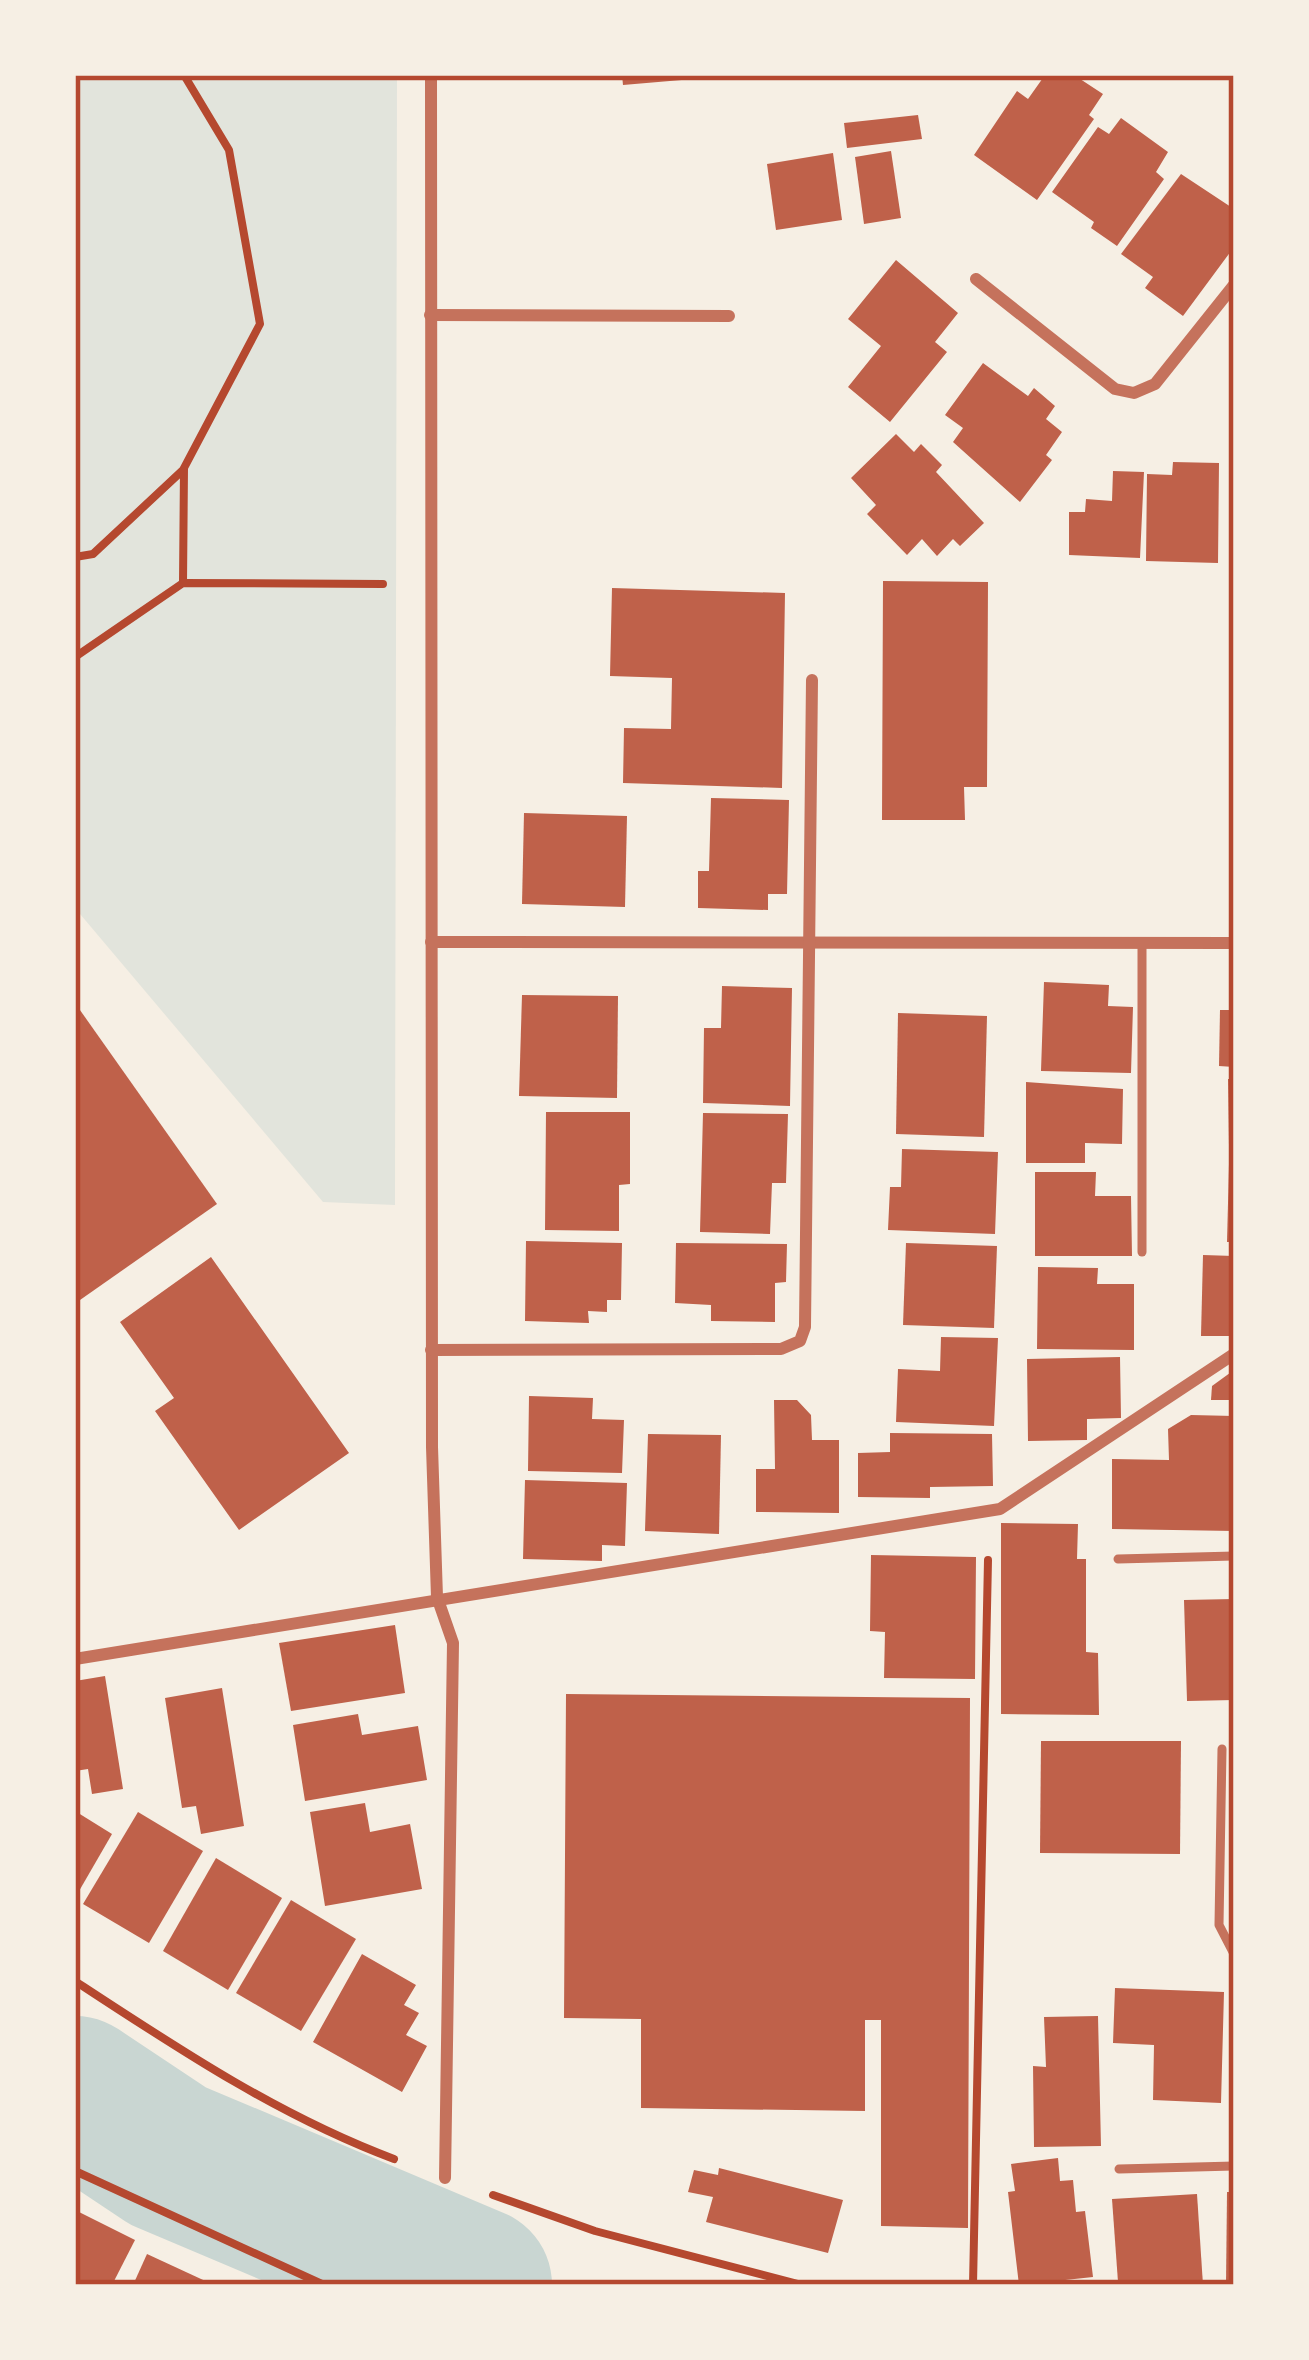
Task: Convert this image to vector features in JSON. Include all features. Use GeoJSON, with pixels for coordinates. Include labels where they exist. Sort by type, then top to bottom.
{"type":"FeatureCollection","features":[{"type":"Feature","properties":{"kind":"street"},"geometry":{"type":"LineString","coordinates":[[431,75],[431,1350],[436,1597],[453,1643],[445,2178]]}},
{"type":"Feature","properties":{"kind":"street"},"geometry":{"type":"LineString","coordinates":[[976,279],[1115,389],[1134,393],[1155,384],[1234,285]]}},
{"type":"Feature","properties":{"kind":"street"},"geometry":{"type":"LineString","coordinates":[[430,315],[728,316]]}},
{"type":"Feature","properties":{"kind":"street"},"geometry":{"type":"LineString","coordinates":[[431,1350],[781,1349],[800,1342],[805,1327],[812,680]]}},
{"type":"Feature","properties":{"kind":"street"},"geometry":{"type":"LineString","coordinates":[[431,942],[1234,943]]}},
{"type":"Feature","properties":{"kind":"street"},"geometry":{"type":"LineString","coordinates":[[75,1659],[1000,1509],[1234,1354]]}},
{"type":"Feature","properties":{"kind":"lane"},"geometry":{"type":"LineString","coordinates":[[1142,943],[1142,1252]]}},
{"type":"Feature","properties":{"kind":"lane"},"geometry":{"type":"LineString","coordinates":[[1118,1559],[1234,1556]]}},
{"type":"Feature","properties":{"kind":"lane"},"geometry":{"type":"LineString","coordinates":[[1222,1749],[1219,1925],[1234,1954]]}},
{"type":"Feature","properties":{"kind":"lane"},"geometry":{"type":"LineString","coordinates":[[1119,2169],[1234,2166]]}},
{"type":"Feature","properties":{"kind":"path"},"geometry":{"type":"LineString","coordinates":[[75,557],[93,554],[184,469],[260,324],[229,150],[184,75]]}},
{"type":"Feature","properties":{"kind":"path"},"geometry":{"type":"LineString","coordinates":[[183,583],[184,469]]}},
{"type":"Feature","properties":{"kind":"path"},"geometry":{"type":"LineString","coordinates":[[75,657],[183,583],[383,584],[383,608]]}},
{"type":"Feature","properties":{"kind":"path"},"geometry":{"type":"LineString","coordinates":[[974,2285],[988,1511]]}},
{"type":"Feature","properties":{"kind":"path"},"geometry":{"type":"LineString","coordinates":[[75,2171],[325,2285]]}},
{"type":"Feature","properties":{"kind":"shaded area"},"geometry":{"type":"Polygon","coordinates":[[[75,75],[397,75],[395,1205],[323,1202],[75,908],[75,75]]]}},
{"type":"Feature","properties":{"kind":"building"},"geometry":{"type":"Polygon","coordinates":[[[622,75],[705,75],[705,78],[623,85],[622,75]]]}},
{"type":"Feature","properties":{"kind":"building"},"geometry":{"type":"Polygon","coordinates":[[[1045,75],[1074,75],[1103,94],[1089,115],[1094,119],[1037,200],[974,155],[1017,91],[1028,99],[1045,75]]]}},
{"type":"Feature","properties":{"kind":"building"},"geometry":{"type":"Polygon","coordinates":[[[918,115],[922,139],[847,148],[844,123],[918,115]]]}},
{"type":"Feature","properties":{"kind":"building"},"geometry":{"type":"Polygon","coordinates":[[[1121,118],[1168,152],[1156,172],[1164,179],[1117,246],[1091,228],[1094,222],[1052,192],[1098,127],[1109,134],[1121,118]]]}},
{"type":"Feature","properties":{"kind":"building"},"geometry":{"type":"Polygon","coordinates":[[[891,151],[901,218],[864,224],[855,157],[891,151]]]}},
{"type":"Feature","properties":{"kind":"building"},"geometry":{"type":"Polygon","coordinates":[[[833,153],[842,220],[776,230],[767,164],[833,153]]]}},
{"type":"Feature","properties":{"kind":"building"},"geometry":{"type":"Polygon","coordinates":[[[1181,174],[1234,209],[1234,247],[1183,316],[1145,288],[1153,277],[1121,254],[1181,174]]]}},
{"type":"Feature","properties":{"kind":"building"},"geometry":{"type":"Polygon","coordinates":[[[896,260],[958,313],[935,342],[947,352],[890,422],[848,387],[881,346],[848,319],[896,260]]]}},
{"type":"Feature","properties":{"kind":"building"},"geometry":{"type":"Polygon","coordinates":[[[983,363],[1028,396],[1034,388],[1055,406],[1046,419],[1062,432],[1046,455],[1052,460],[1020,502],[953,442],[963,428],[945,415],[983,363]]]}},
{"type":"Feature","properties":{"kind":"building"},"geometry":{"type":"Polygon","coordinates":[[[896,434],[914,452],[921,444],[942,465],[936,472],[984,523],[960,546],[953,539],[937,556],[922,539],[907,555],[867,514],[876,505],[851,478],[896,434]]]}},
{"type":"Feature","properties":{"kind":"building"},"geometry":{"type":"Polygon","coordinates":[[[1173,462],[1219,463],[1218,563],[1146,561],[1147,474],[1172,475],[1173,462]]]}},
{"type":"Feature","properties":{"kind":"building"},"geometry":{"type":"Polygon","coordinates":[[[1113,471],[1144,472],[1140,558],[1069,555],[1069,512],[1085,512],[1086,499],[1112,501],[1113,471]]]}},
{"type":"Feature","properties":{"kind":"building"},"geometry":{"type":"Polygon","coordinates":[[[883,581],[988,582],[987,787],[964,787],[965,820],[882,820],[883,581]]]}},
{"type":"Feature","properties":{"kind":"building"},"geometry":{"type":"Polygon","coordinates":[[[612,588],[785,593],[782,788],[623,783],[624,728],[671,729],[672,678],[610,676],[612,588]]]}},
{"type":"Feature","properties":{"kind":"building"},"geometry":{"type":"Polygon","coordinates":[[[711,798],[789,800],[787,894],[768,894],[768,910],[698,908],[698,871],[709,871],[711,798]]]}},
{"type":"Feature","properties":{"kind":"building"},"geometry":{"type":"Polygon","coordinates":[[[524,813],[627,816],[625,907],[522,904],[524,813]]]}},
{"type":"Feature","properties":{"kind":"building"},"geometry":{"type":"Polygon","coordinates":[[[1044,982],[1109,985],[1108,1006],[1133,1007],[1131,1073],[1041,1071],[1044,982]]]}},
{"type":"Feature","properties":{"kind":"building"},"geometry":{"type":"Polygon","coordinates":[[[722,986],[792,988],[790,1106],[703,1103],[704,1028],[721,1028],[722,986]]]}},
{"type":"Feature","properties":{"kind":"building"},"geometry":{"type":"Polygon","coordinates":[[[522,995],[618,996],[617,1098],[519,1096],[522,995]]]}},
{"type":"Feature","properties":{"kind":"building"},"geometry":{"type":"Polygon","coordinates":[[[75,1003],[217,1204],[80,1300],[75,1293],[75,1003]]]}},
{"type":"Feature","properties":{"kind":"building"},"geometry":{"type":"Polygon","coordinates":[[[1220,1010],[1234,1010],[1234,1067],[1219,1066],[1220,1010]]]}},
{"type":"Feature","properties":{"kind":"building"},"geometry":{"type":"Polygon","coordinates":[[[898,1013],[987,1016],[984,1137],[896,1134],[898,1013]]]}},
{"type":"Feature","properties":{"kind":"building"},"geometry":{"type":"Polygon","coordinates":[[[1228,1079],[1234,1079],[1234,1146],[1229,1146],[1228,1079]]]}},
{"type":"Feature","properties":{"kind":"building"},"geometry":{"type":"Polygon","coordinates":[[[1026,1082],[1123,1089],[1122,1144],[1085,1143],[1085,1163],[1026,1163],[1026,1082]]]}},
{"type":"Feature","properties":{"kind":"building"},"geometry":{"type":"Polygon","coordinates":[[[546,1112],[630,1112],[630,1184],[619,1185],[619,1231],[545,1230],[546,1112]]]}},
{"type":"Feature","properties":{"kind":"building"},"geometry":{"type":"Polygon","coordinates":[[[703,1113],[788,1114],[786,1183],[772,1183],[770,1234],[700,1232],[703,1113]]]}},
{"type":"Feature","properties":{"kind":"building"},"geometry":{"type":"Polygon","coordinates":[[[902,1149],[998,1152],[995,1234],[888,1230],[890,1187],[901,1187],[902,1149]]]}},
{"type":"Feature","properties":{"kind":"building"},"geometry":{"type":"Polygon","coordinates":[[[1229,1164],[1234,1164],[1234,1242],[1227,1242],[1229,1164]]]}},
{"type":"Feature","properties":{"kind":"building"},"geometry":{"type":"Polygon","coordinates":[[[1035,1172],[1096,1172],[1095,1196],[1131,1196],[1132,1256],[1035,1256],[1035,1172]]]}},
{"type":"Feature","properties":{"kind":"building"},"geometry":{"type":"Polygon","coordinates":[[[526,1241],[622,1243],[621,1300],[607,1300],[607,1312],[588,1311],[589,1323],[525,1321],[526,1241]]]}},
{"type":"Feature","properties":{"kind":"building"},"geometry":{"type":"Polygon","coordinates":[[[676,1243],[787,1244],[786,1282],[775,1283],[775,1322],[711,1321],[711,1305],[675,1303],[676,1243]]]}},
{"type":"Feature","properties":{"kind":"building"},"geometry":{"type":"Polygon","coordinates":[[[906,1243],[997,1246],[994,1328],[903,1325],[906,1243]]]}},
{"type":"Feature","properties":{"kind":"building"},"geometry":{"type":"Polygon","coordinates":[[[1203,1255],[1234,1256],[1234,1336],[1201,1336],[1203,1255]]]}},
{"type":"Feature","properties":{"kind":"building"},"geometry":{"type":"Polygon","coordinates":[[[211,1257],[349,1453],[239,1530],[155,1411],[174,1398],[120,1322],[211,1257]]]}},
{"type":"Feature","properties":{"kind":"building"},"geometry":{"type":"Polygon","coordinates":[[[1038,1267],[1098,1268],[1097,1284],[1134,1284],[1134,1350],[1037,1349],[1038,1267]]]}},
{"type":"Feature","properties":{"kind":"building"},"geometry":{"type":"Polygon","coordinates":[[[941,1337],[998,1338],[994,1426],[896,1422],[898,1369],[940,1371],[941,1337]]]}},
{"type":"Feature","properties":{"kind":"building"},"geometry":{"type":"Polygon","coordinates":[[[1120,1357],[1121,1418],[1087,1419],[1087,1440],[1028,1441],[1027,1359],[1120,1357]]]}},
{"type":"Feature","properties":{"kind":"building"},"geometry":{"type":"Polygon","coordinates":[[[1234,1370],[1234,1400],[1211,1400],[1212,1386],[1234,1370]]]}},
{"type":"Feature","properties":{"kind":"building"},"geometry":{"type":"Polygon","coordinates":[[[529,1396],[593,1398],[592,1419],[624,1420],[622,1473],[528,1471],[529,1396]]]}},
{"type":"Feature","properties":{"kind":"building"},"geometry":{"type":"Polygon","coordinates":[[[774,1400],[797,1400],[811,1415],[812,1440],[839,1440],[839,1513],[756,1512],[756,1469],[775,1469],[774,1400]]]}},
{"type":"Feature","properties":{"kind":"building"},"geometry":{"type":"Polygon","coordinates":[[[1191,1415],[1234,1416],[1234,1531],[1112,1529],[1112,1459],[1169,1460],[1168,1429],[1191,1415]]]}},
{"type":"Feature","properties":{"kind":"building"},"geometry":{"type":"Polygon","coordinates":[[[890,1433],[992,1434],[993,1486],[930,1487],[930,1498],[858,1497],[858,1453],[890,1452],[890,1433]]]}},
{"type":"Feature","properties":{"kind":"building"},"geometry":{"type":"Polygon","coordinates":[[[648,1434],[721,1435],[719,1534],[645,1531],[648,1434]]]}},
{"type":"Feature","properties":{"kind":"building"},"geometry":{"type":"Polygon","coordinates":[[[525,1480],[627,1483],[625,1546],[602,1545],[602,1561],[523,1559],[525,1480]]]}},
{"type":"Feature","properties":{"kind":"building"},"geometry":{"type":"Polygon","coordinates":[[[1001,1523],[1078,1524],[1077,1559],[1086,1559],[1086,1652],[1098,1653],[1099,1715],[1001,1714],[1001,1523]]]}},
{"type":"Feature","properties":{"kind":"building"},"geometry":{"type":"Polygon","coordinates":[[[871,1555],[976,1557],[975,1679],[884,1678],[885,1632],[870,1631],[871,1555]]]}},
{"type":"Feature","properties":{"kind":"building"},"geometry":{"type":"Polygon","coordinates":[[[1234,1599],[1234,1700],[1187,1701],[1184,1600],[1234,1599]]]}},
{"type":"Feature","properties":{"kind":"building"},"geometry":{"type":"Polygon","coordinates":[[[395,1625],[405,1693],[291,1711],[279,1643],[395,1625]]]}},
{"type":"Feature","properties":{"kind":"building"},"geometry":{"type":"Polygon","coordinates":[[[105,1676],[123,1789],[92,1794],[88,1769],[75,1771],[75,1681],[105,1676]]]}},
{"type":"Feature","properties":{"kind":"building"},"geometry":{"type":"Polygon","coordinates":[[[222,1688],[244,1826],[201,1834],[196,1806],[182,1808],[165,1698],[222,1688]]]}},
{"type":"Feature","properties":{"kind":"building"},"geometry":{"type":"Polygon","coordinates":[[[566,1694],[970,1698],[968,2228],[881,2226],[881,2020],[865,2020],[865,2111],[641,2108],[641,2019],[564,2018],[566,1694]]]}},
{"type":"Feature","properties":{"kind":"building"},"geometry":{"type":"Polygon","coordinates":[[[358,1714],[362,1735],[418,1726],[427,1780],[305,1801],[293,1725],[358,1714]]]}},
{"type":"Feature","properties":{"kind":"building"},"geometry":{"type":"Polygon","coordinates":[[[1041,1741],[1181,1741],[1180,1854],[1040,1853],[1041,1741]]]}},
{"type":"Feature","properties":{"kind":"building"},"geometry":{"type":"Polygon","coordinates":[[[365,1803],[370,1832],[410,1824],[422,1889],[325,1906],[310,1812],[365,1803]]]}},
{"type":"Feature","properties":{"kind":"building"},"geometry":{"type":"Polygon","coordinates":[[[75,1811],[112,1834],[75,1898],[75,1811]]]}},
{"type":"Feature","properties":{"kind":"building"},"geometry":{"type":"Polygon","coordinates":[[[138,1812],[203,1851],[149,1943],[83,1904],[138,1812]]]}},
{"type":"Feature","properties":{"kind":"building"},"geometry":{"type":"Polygon","coordinates":[[[216,1858],[282,1898],[228,1990],[163,1951],[216,1858]]]}},
{"type":"Feature","properties":{"kind":"building"},"geometry":{"type":"Polygon","coordinates":[[[291,1900],[356,1939],[301,2031],[236,1993],[291,1900]]]}},
{"type":"Feature","properties":{"kind":"building"},"geometry":{"type":"Polygon","coordinates":[[[362,1954],[416,1985],[404,2005],[419,2013],[406,2035],[427,2046],[402,2092],[313,2042],[362,1954]]]}},
{"type":"Feature","properties":{"kind":"building"},"geometry":{"type":"Polygon","coordinates":[[[1115,1988],[1224,1992],[1221,2103],[1153,2100],[1154,2045],[1113,2043],[1115,1988]]]}},
{"type":"Feature","properties":{"kind":"building"},"geometry":{"type":"Polygon","coordinates":[[[1098,2016],[1101,2146],[1034,2147],[1033,2066],[1046,2067],[1044,2017],[1098,2016]]]}},
{"type":"Feature","properties":{"kind":"building"},"geometry":{"type":"Polygon","coordinates":[[[1058,2158],[1060,2181],[1073,2180],[1076,2212],[1085,2211],[1093,2277],[1019,2285],[1008,2192],[1015,2191],[1011,2164],[1058,2158]]]}},
{"type":"Feature","properties":{"kind":"building"},"geometry":{"type":"Polygon","coordinates":[[[719,2168],[843,2200],[828,2253],[706,2222],[713,2197],[688,2192],[694,2170],[718,2175],[719,2168]]]}},
{"type":"Feature","properties":{"kind":"building"},"geometry":{"type":"Polygon","coordinates":[[[1227,2192],[1234,2192],[1234,2285],[1226,2285],[1227,2192]]]}},
{"type":"Feature","properties":{"kind":"building"},"geometry":{"type":"Polygon","coordinates":[[[1197,2194],[1203,2285],[1118,2282],[1112,2199],[1197,2194]]]}},
{"type":"Feature","properties":{"kind":"building"},"geometry":{"type":"Polygon","coordinates":[[[75,2210],[135,2240],[112,2285],[75,2285],[75,2210]]]}},
{"type":"Feature","properties":{"kind":"building"},"geometry":{"type":"Polygon","coordinates":[[[147,2254],[214,2285],[133,2285],[147,2254]]]}},
{"type":"Feature","properties":{"kind":"waterway"},"geometry":{"type":"LineString","coordinates":[[75,2094],[168,2156],[474,2285]]}}]}
